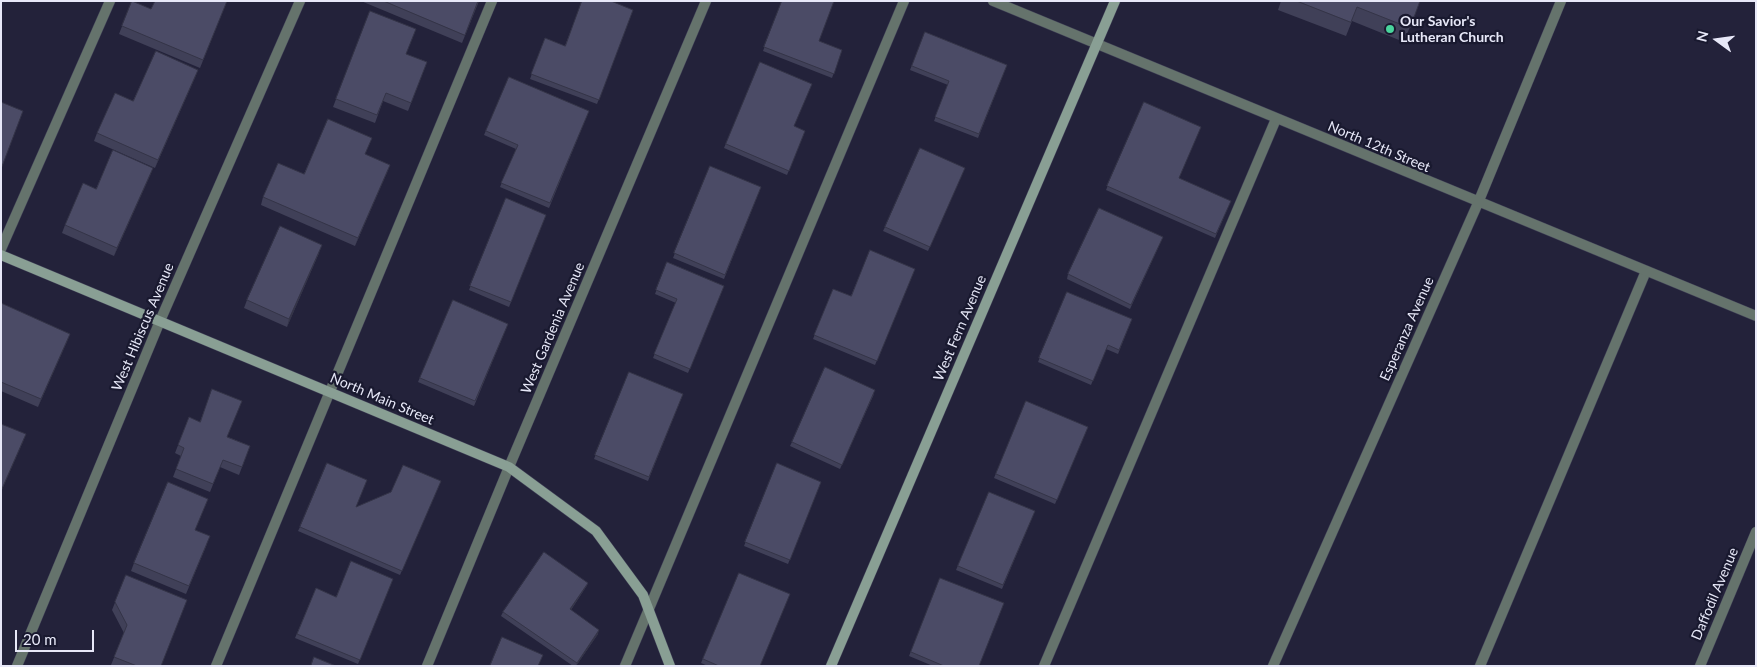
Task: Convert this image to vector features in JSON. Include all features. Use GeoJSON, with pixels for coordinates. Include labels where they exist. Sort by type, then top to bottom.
{"type":"FeatureCollection","features":[{"type":"Feature","properties":{"kind":"street"},"geometry":{"type":"LineString","coordinates":[[1,250],[110,1]]}},
{"type":"Feature","properties":{"kind":"street","name":"West Hibiscus Avenue"},"geometry":{"type":"LineString","coordinates":[[17,666],[160,321],[300,1]]}},
{"type":"Feature","properties":{"kind":"street"},"geometry":{"type":"LineString","coordinates":[[216,666],[492,1]]}},
{"type":"Feature","properties":{"kind":"street","name":"West Gardenia Avenue"},"geometry":{"type":"LineString","coordinates":[[427,666],[706,1]]}},
{"type":"Feature","properties":{"kind":"street"},"geometry":{"type":"LineString","coordinates":[[625,666],[904,1]]}},
{"type":"Feature","properties":{"kind":"street","name":"North 12th Street"},"geometry":{"type":"LineString","coordinates":[[993,1],[1478,203],[1756,316]]}},
{"type":"Feature","properties":{"kind":"street","name":"West Fern Avenue"},"geometry":{"type":"LineString","coordinates":[[831,666],[1114,1]]}},
{"type":"Feature","properties":{"kind":"street","name":"Esperanza Avenue"},"geometry":{"type":"LineString","coordinates":[[1273,666],[1478,203],[1561,1]]}},
{"type":"Feature","properties":{"kind":"street"},"geometry":{"type":"LineString","coordinates":[[1044,666],[1276,119]]}},
{"type":"Feature","properties":{"kind":"street","name":"North Main Street"},"geometry":{"type":"LineString","coordinates":[[1,254],[509,467],[596,530],[643,595],[670,666]]}},
{"type":"Feature","properties":{"kind":"street"},"geometry":{"type":"LineString","coordinates":[[1480,666],[1646,271]]}},
{"type":"Feature","properties":{"kind":"street","name":"Daffodil Avenue"},"geometry":{"type":"LineString","coordinates":[[1700,666],[1756,532]]}},
{"type":"Feature","properties":{"kind":"building"},"geometry":{"type":"Polygon","coordinates":[[[132,1],[151,9],[155,1],[227,1],[203,60],[122,26],[132,1]]]}},
{"type":"Feature","properties":{"kind":"building"},"geometry":{"type":"Polygon","coordinates":[[[384,1],[478,1],[465,35],[384,1]]]}},
{"type":"Feature","properties":{"kind":"building"},"geometry":{"type":"Polygon","coordinates":[[[582,1],[611,1],[633,10],[599,100],[531,74],[545,38],[565,46],[582,1]]]}},
{"type":"Feature","properties":{"kind":"building"},"geometry":{"type":"Polygon","coordinates":[[[782,1],[834,1],[819,41],[842,50],[834,74],[764,47],[782,1]]]}},
{"type":"Feature","properties":{"kind":"building"},"geometry":{"type":"Polygon","coordinates":[[[1297,1],[1420,1],[1410,28],[1357,7],[1351,22],[1297,1]]]}},
{"type":"Feature","properties":{"kind":"building"},"geometry":{"type":"Polygon","coordinates":[[[370,11],[416,29],[406,54],[427,62],[411,103],[386,93],[377,115],[336,99],[370,11]]]}},
{"type":"Feature","properties":{"kind":"building"},"geometry":{"type":"Polygon","coordinates":[[[925,32],[1007,65],[979,134],[935,117],[949,81],[912,66],[925,32]]]}},
{"type":"Feature","properties":{"kind":"building"},"geometry":{"type":"Polygon","coordinates":[[[156,51],[198,70],[158,160],[97,133],[115,93],[133,101],[156,51]]]}},
{"type":"Feature","properties":{"kind":"building"},"geometry":{"type":"Polygon","coordinates":[[[760,62],[812,84],[794,126],[805,131],[789,171],[726,144],[760,62]]]}},
{"type":"Feature","properties":{"kind":"building"},"geometry":{"type":"Polygon","coordinates":[[[509,77],[589,111],[550,203],[501,183],[518,145],[486,131],[509,77]]]}},
{"type":"Feature","properties":{"kind":"building"},"geometry":{"type":"Polygon","coordinates":[[[1,102],[23,111],[1,169],[1,102]]]}},
{"type":"Feature","properties":{"kind":"building"},"geometry":{"type":"Polygon","coordinates":[[[1144,102],[1201,127],[1179,178],[1231,201],[1216,234],[1107,186],[1144,102]]]}},
{"type":"Feature","properties":{"kind":"building"},"geometry":{"type":"Polygon","coordinates":[[[328,119],[372,138],[365,154],[390,165],[358,238],[263,197],[278,163],[304,174],[328,119]]]}},
{"type":"Feature","properties":{"kind":"building"},"geometry":{"type":"Polygon","coordinates":[[[920,148],[965,168],[930,247],[885,227],[920,148]]]}},
{"type":"Feature","properties":{"kind":"building"},"geometry":{"type":"Polygon","coordinates":[[[113,150],[153,168],[117,248],[65,225],[83,183],[96,189],[113,150]]]}},
{"type":"Feature","properties":{"kind":"building"},"geometry":{"type":"Polygon","coordinates":[[[710,166],[761,187],[725,275],[674,253],[710,166]]]}},
{"type":"Feature","properties":{"kind":"building"},"geometry":{"type":"Polygon","coordinates":[[[506,198],[546,215],[511,302],[470,286],[506,198]]]}},
{"type":"Feature","properties":{"kind":"building"},"geometry":{"type":"Polygon","coordinates":[[[1099,208],[1163,237],[1131,305],[1068,274],[1099,208]]]}},
{"type":"Feature","properties":{"kind":"building"},"geometry":{"type":"Polygon","coordinates":[[[280,226],[322,245],[289,319],[247,300],[280,226]]]}},
{"type":"Feature","properties":{"kind":"building"},"geometry":{"type":"Polygon","coordinates":[[[870,250],[915,269],[877,361],[814,335],[833,289],[851,296],[870,250]]]}},
{"type":"Feature","properties":{"kind":"building"},"geometry":{"type":"Polygon","coordinates":[[[667,262],[724,286],[690,369],[654,354],[677,299],[656,290],[667,262]]]}},
{"type":"Feature","properties":{"kind":"building"},"geometry":{"type":"Polygon","coordinates":[[[1067,292],[1132,319],[1119,350],[1108,345],[1093,381],[1039,358],[1067,292]]]}},
{"type":"Feature","properties":{"kind":"building"},"geometry":{"type":"Polygon","coordinates":[[[453,300],[508,324],[475,401],[420,378],[453,300]]]}},
{"type":"Feature","properties":{"kind":"building"},"geometry":{"type":"Polygon","coordinates":[[[1,303],[70,334],[41,399],[1,382],[1,303]]]}},
{"type":"Feature","properties":{"kind":"building"},"geometry":{"type":"Polygon","coordinates":[[[825,367],[875,390],[842,465],[792,442],[825,367]]]}},
{"type":"Feature","properties":{"kind":"building"},"geometry":{"type":"Polygon","coordinates":[[[629,372],[683,394],[649,477],[595,455],[629,372]]]}},
{"type":"Feature","properties":{"kind":"building"},"geometry":{"type":"Polygon","coordinates":[[[212,389],[242,401],[227,437],[250,446],[242,467],[223,460],[213,484],[176,469],[184,448],[178,445],[189,417],[200,422],[212,389]]]}},
{"type":"Feature","properties":{"kind":"building"},"geometry":{"type":"Polygon","coordinates":[[[1026,401],[1088,427],[1057,500],[996,474],[1026,401]]]}},
{"type":"Feature","properties":{"kind":"building"},"geometry":{"type":"Polygon","coordinates":[[[1,424],[26,434],[1,491],[1,424]]]}},
{"type":"Feature","properties":{"kind":"building"},"geometry":{"type":"Polygon","coordinates":[[[327,463],[367,480],[356,507],[391,492],[403,465],[441,481],[402,571],[300,527],[327,463]]]}},
{"type":"Feature","properties":{"kind":"building"},"geometry":{"type":"Polygon","coordinates":[[[777,463],[821,482],[790,560],[745,542],[777,463]]]}},
{"type":"Feature","properties":{"kind":"building"},"geometry":{"type":"Polygon","coordinates":[[[168,482],[208,499],[195,530],[210,536],[189,586],[134,563],[168,482]]]}},
{"type":"Feature","properties":{"kind":"building"},"geometry":{"type":"Polygon","coordinates":[[[989,492],[1035,511],[1003,585],[958,566],[989,492]]]}},
{"type":"Feature","properties":{"kind":"building"},"geometry":{"type":"Polygon","coordinates":[[[544,552],[588,583],[570,609],[599,630],[577,663],[503,612],[544,552]]]}},
{"type":"Feature","properties":{"kind":"building"},"geometry":{"type":"Polygon","coordinates":[[[351,561],[393,579],[360,660],[297,634],[316,588],[336,597],[351,561]]]}},
{"type":"Feature","properties":{"kind":"building"},"geometry":{"type":"Polygon","coordinates":[[[739,573],[790,594],[760,666],[719,666],[703,659],[739,573]]]}},
{"type":"Feature","properties":{"kind":"building"},"geometry":{"type":"Polygon","coordinates":[[[126,575],[187,600],[161,666],[137,666],[114,657],[127,625],[115,602],[126,575]]]}},
{"type":"Feature","properties":{"kind":"building"},"geometry":{"type":"Polygon","coordinates":[[[940,578],[1004,603],[979,666],[944,666],[911,652],[940,578]]]}},
{"type":"Feature","properties":{"kind":"building"},"geometry":{"type":"Polygon","coordinates":[[[502,637],[543,655],[538,666],[490,666],[502,637]]]}},
{"type":"Feature","properties":{"kind":"building"},"geometry":{"type":"Polygon","coordinates":[[[314,657],[336,666],[311,666],[314,657]]]}},
{"type":"Feature","properties":{"kind":"place","name":"Our Savior's Lutheran Church"},"geometry":{"type":"Point","coordinates":[1390,29]}}]}
